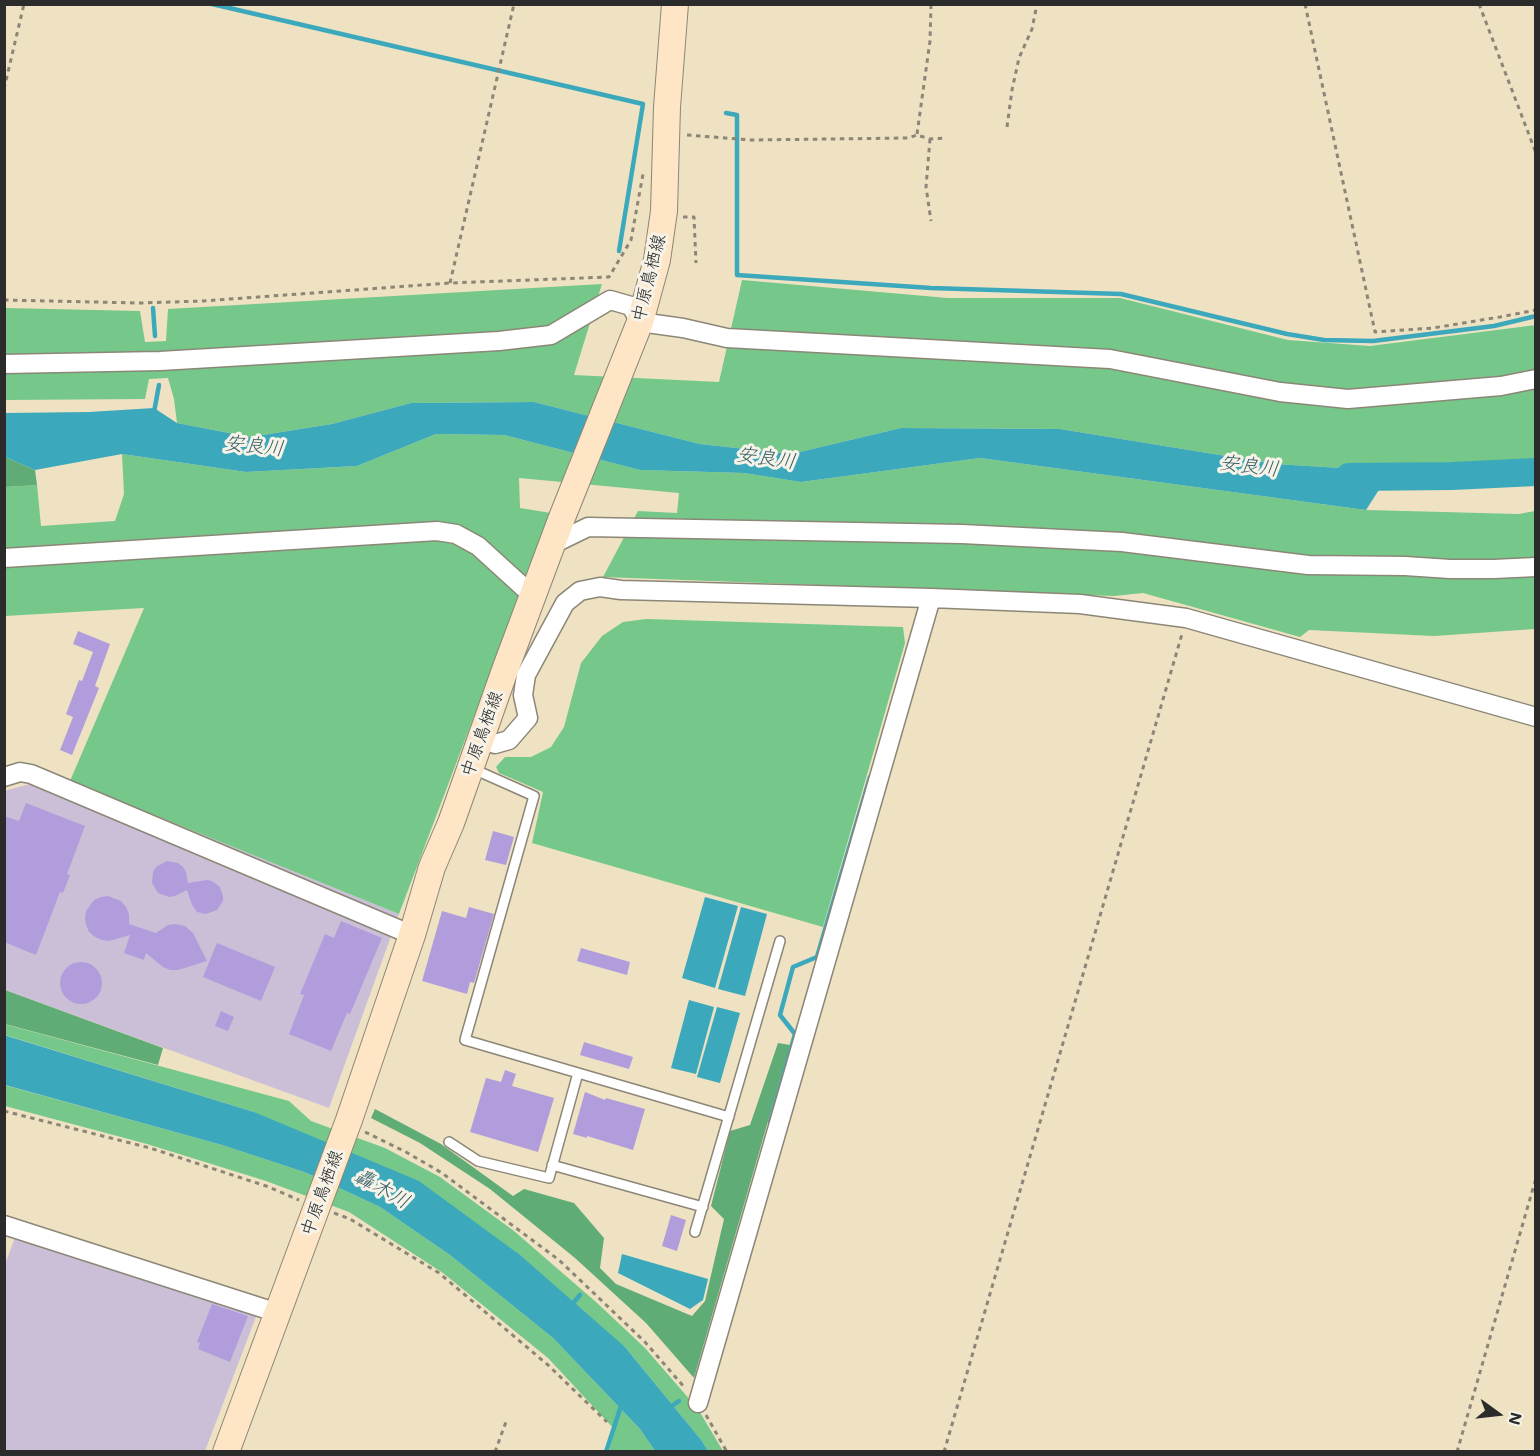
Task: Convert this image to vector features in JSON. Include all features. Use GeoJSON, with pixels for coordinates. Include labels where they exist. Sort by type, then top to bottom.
{"type":"FeatureCollection","features":[{"type":"Feature","properties":{"kind":"main road","name":"中原鳥栖線"},"geometry":{"type":"LineString","coordinates":[[226,1452],[348,1124],[412,935],[432,867],[451,823],[551,545],[636,330],[657,260],[664,211],[667,107],[675,4]]}},
{"type":"Feature","properties":{"kind":"street"},"geometry":{"type":"LineString","coordinates":[[4,364],[160,361],[499,341],[551,335],[610,300],[631,306],[636,330],[683,328],[727,338],[1110,359],[1280,392],[1348,399],[1501,386],[1536,379]]}},
{"type":"Feature","properties":{"kind":"street"},"geometry":{"type":"LineString","coordinates":[[551,545],[588,527],[962,534],[1122,542],[1308,565],[1494,570],[1536,567]]}},
{"type":"Feature","properties":{"kind":"street"},"geometry":{"type":"LineString","coordinates":[[4,558],[437,531],[456,534],[478,546],[533,596]]}},
{"type":"Feature","properties":{"kind":"street"},"geometry":{"type":"LineString","coordinates":[[481,738],[495,744],[509,740],[528,718],[523,695],[526,675],[566,603],[580,591],[600,587],[621,590],[1080,604],[1186,618],[1536,717]]}},
{"type":"Feature","properties":{"kind":"street"},"geometry":{"type":"LineString","coordinates":[[698,1403],[931,598]]}},
{"type":"Feature","properties":{"kind":"street"},"geometry":{"type":"LineString","coordinates":[[4,777],[20,772],[30,774],[412,935]]}},
{"type":"Feature","properties":{"kind":"street"},"geometry":{"type":"LineString","coordinates":[[4,1225],[278,1313]]}},
{"type":"Feature","properties":{"kind":"lane"},"geometry":{"type":"LineString","coordinates":[[470,768],[534,796],[465,1040],[729,1117]]}},
{"type":"Feature","properties":{"kind":"lane"},"geometry":{"type":"LineString","coordinates":[[695,1232],[780,941]]}},
{"type":"Feature","properties":{"kind":"lane"},"geometry":{"type":"LineString","coordinates":[[449,1142],[478,1161],[549,1178],[578,1073]]}},
{"type":"Feature","properties":{"kind":"lane"},"geometry":{"type":"LineString","coordinates":[[552,1165],[702,1207]]}},
{"type":"Feature","properties":{"kind":"path"},"geometry":{"type":"LineString","coordinates":[[4,89],[24,4]]}},
{"type":"Feature","properties":{"kind":"path"},"geometry":{"type":"LineString","coordinates":[[450,283],[514,4]]}},
{"type":"Feature","properties":{"kind":"path"},"geometry":{"type":"LineString","coordinates":[[917,135],[930,41],[931,4]]}},
{"type":"Feature","properties":{"kind":"path"},"geometry":{"type":"LineString","coordinates":[[1006,127],[1019,58],[1032,29],[1037,4]]}},
{"type":"Feature","properties":{"kind":"path"},"geometry":{"type":"LineString","coordinates":[[1305,4],[1375,332],[1433,328],[1536,310]]}},
{"type":"Feature","properties":{"kind":"path"},"geometry":{"type":"LineString","coordinates":[[1479,4],[1536,153]]}},
{"type":"Feature","properties":{"kind":"path"},"geometry":{"type":"LineString","coordinates":[[682,135],[751,140],[908,138],[917,135],[930,140],[946,138]]}},
{"type":"Feature","properties":{"kind":"path"},"geometry":{"type":"LineString","coordinates":[[930,140],[926,187],[931,221]]}},
{"type":"Feature","properties":{"kind":"path"},"geometry":{"type":"LineString","coordinates":[[4,300],[140,303],[203,301],[450,283],[609,277],[631,240],[644,170]]}},
{"type":"Feature","properties":{"kind":"path"},"geometry":{"type":"LineString","coordinates":[[683,217],[694,217],[696,263]]}},
{"type":"Feature","properties":{"kind":"path"},"geometry":{"type":"LineString","coordinates":[[944,1452],[1186,618]]}},
{"type":"Feature","properties":{"kind":"path"},"geometry":{"type":"LineString","coordinates":[[348,1124],[406,1152],[442,1173],[559,1260],[645,1342],[698,1403],[728,1452]]}},
{"type":"Feature","properties":{"kind":"path"},"geometry":{"type":"LineString","coordinates":[[1457,1452],[1536,1178]]}},
{"type":"Feature","properties":{"kind":"path"},"geometry":{"type":"LineString","coordinates":[[495,1452],[507,1419]]}},
{"type":"Feature","properties":{"kind":"shaded area"},"geometry":{"type":"Polygon","coordinates":[[[70,781],[399,914],[329,1108],[5,990],[4,791],[30,784],[61,798],[70,781]]]}},
{"type":"Feature","properties":{"kind":"shaded area"},"geometry":{"type":"Polygon","coordinates":[[[16,1235],[257,1314],[205,1451],[5,1451],[4,1267],[16,1235]]]}},
{"type":"Feature","properties":{"kind":"green space"},"geometry":{"type":"Polygon","coordinates":[[[742,280],[948,298],[1120,298],[1288,340],[1370,346],[1536,325],[1535,465],[1391,471],[1275,464],[1060,429],[901,428],[791,454],[700,444],[534,402],[411,403],[332,424],[250,437],[177,423],[168,378],[149,379],[145,399],[5,400],[5,308],[140,311],[145,342],[166,341],[168,309],[602,284],[574,375],[719,382],[742,280]]]}},
{"type":"Feature","properties":{"kind":"green space"},"geometry":{"type":"Polygon","coordinates":[[[436,434],[504,435],[640,470],[744,473],[801,482],[980,458],[1366,510],[1519,514],[1535,511],[1535,629],[1434,636],[1309,630],[1300,637],[1143,593],[1114,596],[603,577],[638,511],[677,513],[679,493],[519,478],[520,508],[551,513],[399,914],[70,781],[144,608],[5,616],[5,487],[37,485],[41,526],[115,521],[124,494],[122,454],[246,472],[357,466],[436,434]]]}},
{"type":"Feature","properties":{"kind":"green space"},"geometry":{"type":"Polygon","coordinates":[[[5,457],[35,470],[37,485],[5,487],[5,457]]]}},
{"type":"Feature","properties":{"kind":"green space"},"geometry":{"type":"Polygon","coordinates":[[[646,619],[903,627],[905,643],[823,927],[532,843],[543,792],[499,773],[496,767],[505,757],[531,757],[551,747],[564,727],[581,663],[602,636],[623,622],[646,619]]]}},
{"type":"Feature","properties":{"kind":"green space"},"geometry":{"type":"Polygon","coordinates":[[[5,990],[163,1048],[158,1065],[5,1024],[5,990]]]}},
{"type":"Feature","properties":{"kind":"green space"},"geometry":{"type":"Polygon","coordinates":[[[4,1024],[289,1101],[311,1121],[385,1148],[440,1177],[514,1231],[645,1348],[698,1409],[723,1451],[708,1451],[625,1347],[254,1112],[5,1035],[4,1024]]]}},
{"type":"Feature","properties":{"kind":"green space"},"geometry":{"type":"Polygon","coordinates":[[[778,1043],[790,1045],[694,1378],[646,1323],[575,1258],[490,1189],[420,1143],[371,1118],[375,1109],[441,1144],[513,1196],[524,1189],[574,1203],[604,1238],[600,1268],[616,1284],[692,1316],[705,1301],[724,1219],[711,1206],[730,1131],[750,1125],[778,1043]]]}},
{"type":"Feature","properties":{"kind":"green space"},"geometry":{"type":"Polygon","coordinates":[[[4,1085],[222,1145],[307,1173],[380,1207],[450,1255],[553,1338],[640,1429],[655,1451],[609,1451],[615,1430],[548,1358],[443,1273],[349,1212],[266,1181],[147,1144],[5,1106],[4,1085]]]}},
{"type":"Feature","properties":{"kind":"water"},"geometry":{"type":"Polygon","coordinates":[[[534,402],[700,444],[791,454],[901,428],[1060,429],[1275,464],[1391,471],[1366,510],[980,458],[801,482],[744,473],[640,470],[504,435],[436,434],[357,466],[246,472],[122,454],[35,470],[5,457],[4,413],[89,412],[154,408],[177,423],[250,437],[332,424],[411,403],[534,402]]]}},
{"type":"Feature","properties":{"kind":"water"},"geometry":{"type":"Polygon","coordinates":[[[705,897],[738,906],[715,988],[682,978],[705,897]]]}},
{"type":"Feature","properties":{"kind":"water"},"geometry":{"type":"Polygon","coordinates":[[[741,907],[767,914],[745,996],[718,989],[741,907]]]}},
{"type":"Feature","properties":{"kind":"water"},"geometry":{"type":"Polygon","coordinates":[[[689,1000],[714,1007],[696,1074],[671,1068],[689,1000]]]}},
{"type":"Feature","properties":{"kind":"water"},"geometry":{"type":"Polygon","coordinates":[[[717,1007],[740,1013],[720,1083],[697,1077],[717,1007]]]}},
{"type":"Feature","properties":{"kind":"water","name":"轟木川"},"geometry":{"type":"Polygon","coordinates":[[[4,1035],[254,1112],[419,1181],[520,1255],[625,1347],[708,1451],[655,1451],[640,1429],[553,1338],[450,1255],[380,1207],[307,1173],[222,1145],[5,1085],[4,1035]]]}},
{"type":"Feature","properties":{"kind":"water"},"geometry":{"type":"Polygon","coordinates":[[[622,1254],[708,1279],[703,1300],[690,1309],[618,1273],[622,1254]]]}},
{"type":"Feature","properties":{"kind":"building"},"geometry":{"type":"Polygon","coordinates":[[[78,631],[110,644],[95,686],[99,688],[72,755],[60,750],[73,717],[66,714],[93,652],[73,644],[78,631]]]}},
{"type":"Feature","properties":{"kind":"building"},"geometry":{"type":"Polygon","coordinates":[[[26,803],[85,826],[67,874],[70,875],[63,893],[60,892],[36,955],[4,942],[4,816],[19,821],[26,803]]]}},
{"type":"Feature","properties":{"kind":"building"},"geometry":{"type":"Polygon","coordinates":[[[493,831],[514,837],[506,865],[485,860],[493,831]]]}},
{"type":"Feature","properties":{"kind":"building"},"geometry":{"type":"Polygon","coordinates":[[[167,861],[178,863],[183,867],[188,883],[207,880],[220,887],[223,901],[217,910],[206,914],[197,912],[187,890],[169,897],[158,893],[152,883],[153,872],[156,867],[167,861]]]}},
{"type":"Feature","properties":{"kind":"building"},"geometry":{"type":"Polygon","coordinates":[[[108,896],[121,901],[126,907],[129,924],[156,933],[168,925],[185,926],[193,933],[207,961],[178,970],[170,970],[146,953],[144,960],[124,953],[130,935],[109,941],[95,937],[86,925],[86,911],[94,900],[108,896]]]}},
{"type":"Feature","properties":{"kind":"building"},"geometry":{"type":"Polygon","coordinates":[[[469,907],[494,914],[474,983],[470,982],[467,994],[422,981],[442,911],[466,918],[469,907]]]}},
{"type":"Feature","properties":{"kind":"building"},"geometry":{"type":"Polygon","coordinates":[[[341,921],[382,938],[350,1014],[347,1013],[331,1051],[289,1034],[304,995],[300,994],[325,934],[334,938],[341,921]]]}},
{"type":"Feature","properties":{"kind":"building"},"geometry":{"type":"Polygon","coordinates":[[[217,943],[275,967],[261,1001],[203,977],[217,943]]]}},
{"type":"Feature","properties":{"kind":"building"},"geometry":{"type":"Polygon","coordinates":[[[581,948],[630,962],[627,975],[577,961],[581,948]]]}},
{"type":"Feature","properties":{"kind":"building"},"geometry":{"type":"Polygon","coordinates":[[[81,962],[96,968],[102,983],[96,998],[81,1004],[66,998],[60,983],[66,968],[81,962]]]}},
{"type":"Feature","properties":{"kind":"building"},"geometry":{"type":"Polygon","coordinates":[[[221,1011],[234,1017],[228,1031],[215,1026],[221,1011]]]}},
{"type":"Feature","properties":{"kind":"building"},"geometry":{"type":"Polygon","coordinates":[[[584,1042],[633,1057],[629,1069],[580,1055],[584,1042]]]}},
{"type":"Feature","properties":{"kind":"building"},"geometry":{"type":"Polygon","coordinates":[[[505,1070],[516,1074],[512,1086],[554,1098],[538,1152],[470,1132],[486,1078],[501,1082],[505,1070]]]}},
{"type":"Feature","properties":{"kind":"building"},"geometry":{"type":"Polygon","coordinates":[[[585,1092],[605,1100],[606,1098],[645,1109],[633,1150],[573,1134],[585,1092]]]}},
{"type":"Feature","properties":{"kind":"building"},"geometry":{"type":"Polygon","coordinates":[[[671,1215],[686,1220],[677,1251],[662,1246],[671,1215]]]}},
{"type":"Feature","properties":{"kind":"building"},"geometry":{"type":"Polygon","coordinates":[[[212,1304],[248,1316],[230,1362],[198,1349],[200,1343],[197,1342],[212,1304]]]}},
{"type":"Feature","properties":{"kind":"waterway"},"geometry":{"type":"LineString","coordinates":[[212,4],[643,104],[619,251]]}},
{"type":"Feature","properties":{"kind":"waterway"},"geometry":{"type":"LineString","coordinates":[[726,113],[737,115],[737,275],[931,288],[1121,294],[1287,334],[1324,340],[1373,341],[1494,326],[1536,316]]}},
{"type":"Feature","properties":{"kind":"waterway"},"geometry":{"type":"LineString","coordinates":[[153,308],[155,336]]}},
{"type":"Feature","properties":{"kind":"waterway"},"geometry":{"type":"LineString","coordinates":[[154,412],[159,385]]}},
{"type":"Feature","properties":{"kind":"waterway","name":"安良川"},"geometry":{"type":"LineString","coordinates":[[1349,477],[1536,472]]}},
{"type":"Feature","properties":{"kind":"waterway"},"geometry":{"type":"LineString","coordinates":[[770,1122],[795,1034],[780,1015],[793,967],[817,957],[870,777]]}},
{"type":"Feature","properties":{"kind":"waterway"},"geometry":{"type":"LineString","coordinates":[[570,1307],[580,1295]]}},
{"type":"Feature","properties":{"kind":"waterway"},"geometry":{"type":"LineString","coordinates":[[669,1408],[679,1401]]}},
{"type":"Feature","properties":{"kind":"waterway"},"geometry":{"type":"LineString","coordinates":[[606,1452],[621,1406]]}}]}
